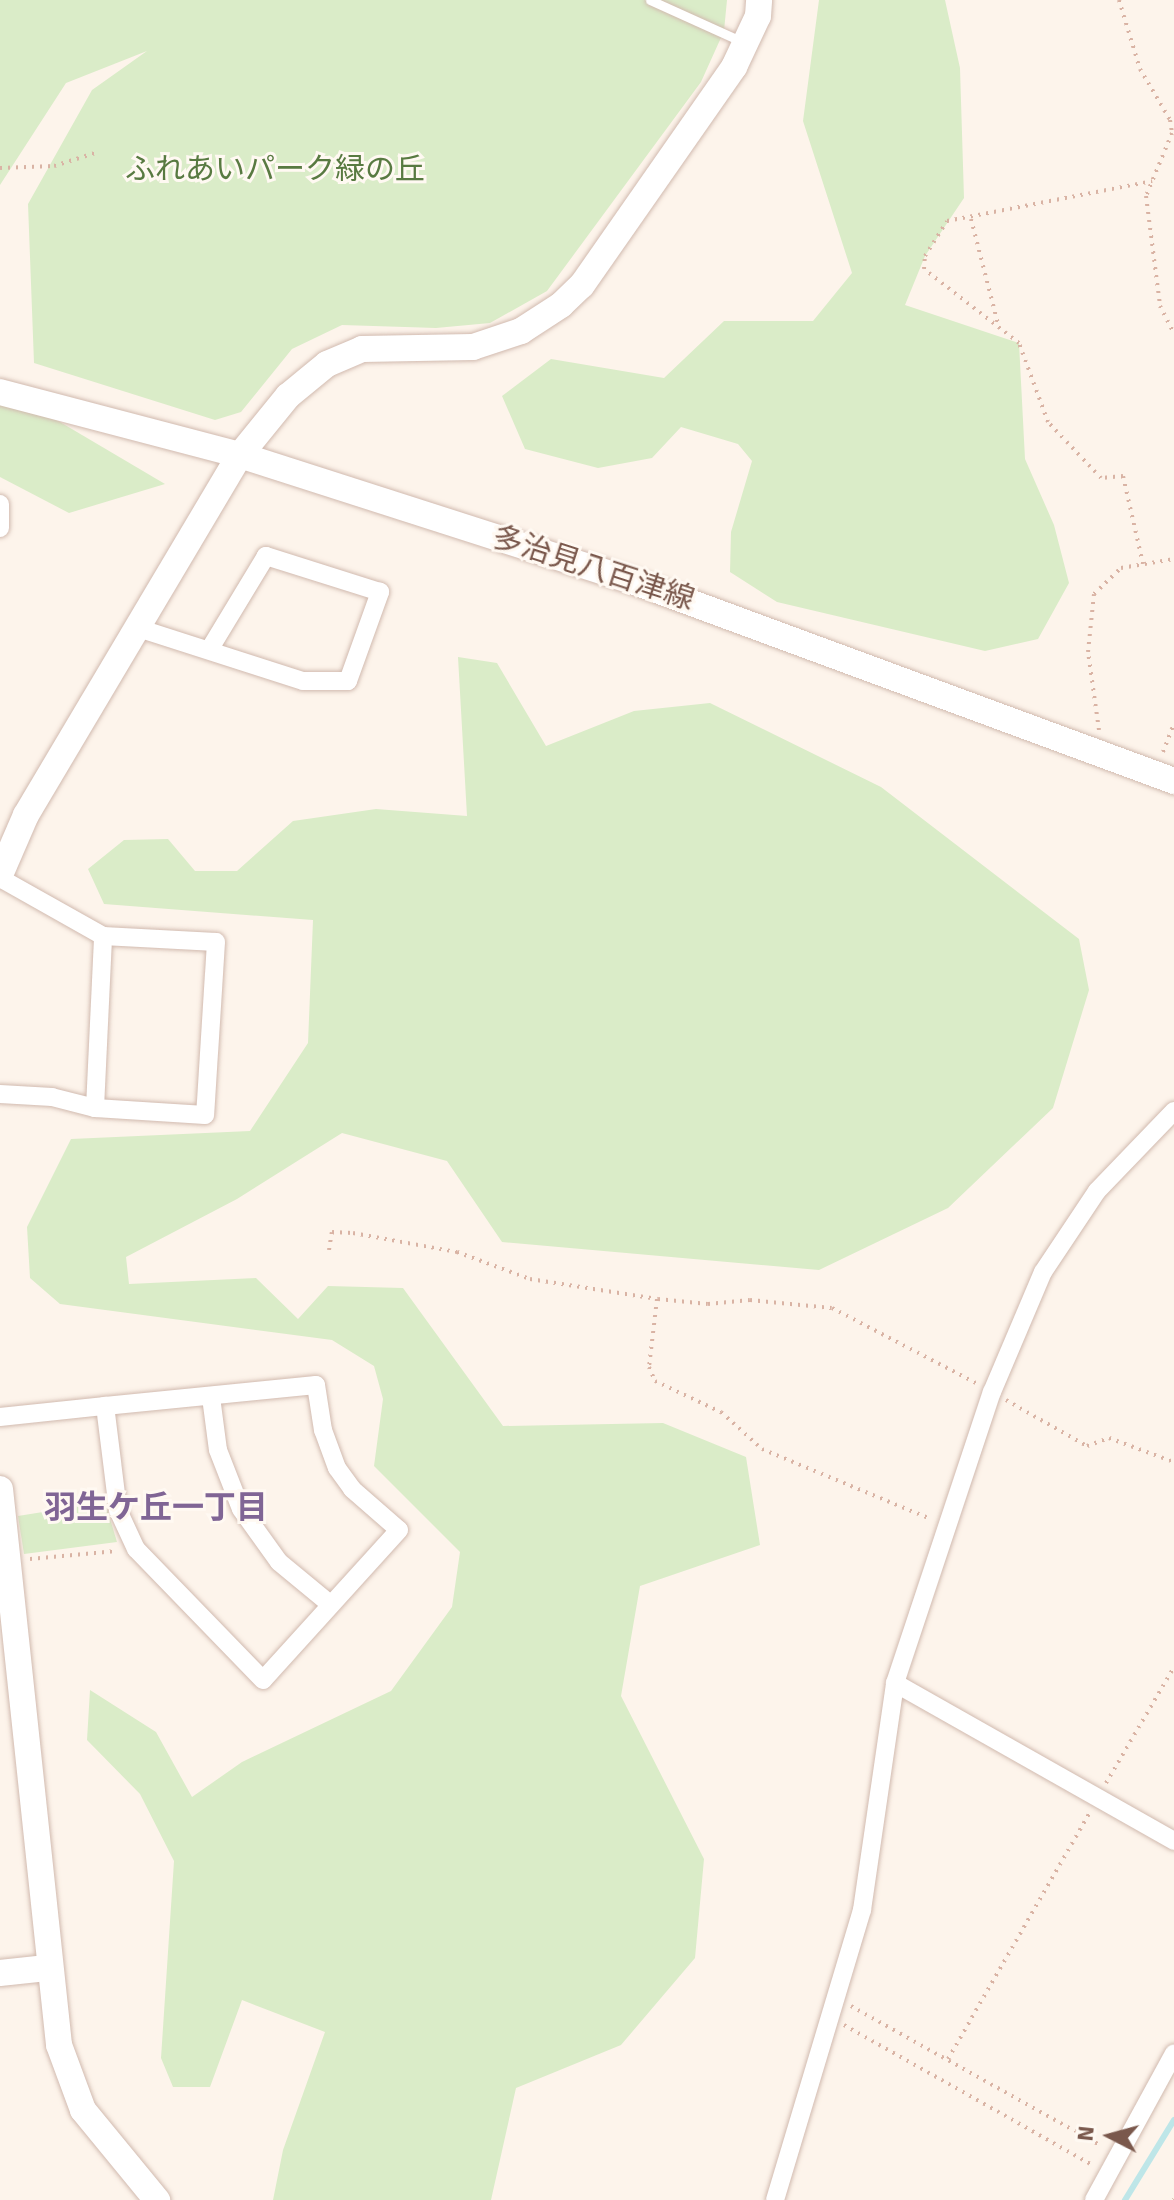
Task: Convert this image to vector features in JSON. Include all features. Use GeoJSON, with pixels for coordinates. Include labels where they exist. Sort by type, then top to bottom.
{"type":"FeatureCollection","features":[{"type":"Feature","properties":{"kind":"street"},"geometry":{"type":"LineString","coordinates":[[0,1094],[52,1097],[95,1108],[205,1115],[216,942],[103,936],[0,876],[26,815],[141,629],[240,455],[288,396],[327,364],[362,349],[473,347],[521,331],[561,305],[582,285],[746,43],[759,0]]}},
{"type":"Feature","properties":{"kind":"street","name":"多治見八百津線"},"geometry":{"type":"LineString","coordinates":[[0,392],[240,455],[635,582],[1165,778]]}},
{"type":"Feature","properties":{"kind":"street"},"geometry":{"type":"LineString","coordinates":[[0,504],[0,528]]}},
{"type":"Feature","properties":{"kind":"street"},"geometry":{"type":"LineString","coordinates":[[141,629],[303,681],[348,681],[380,592],[266,556],[209,650]]}},
{"type":"Feature","properties":{"kind":"street"},"geometry":{"type":"LineString","coordinates":[[95,1108],[103,936]]}},
{"type":"Feature","properties":{"kind":"street"},"geometry":{"type":"LineString","coordinates":[[775,2200],[862,1910],[895,1683],[944,1525],[1043,1272],[1097,1191],[1172,1115]]}},
{"type":"Feature","properties":{"kind":"street"},"geometry":{"type":"LineString","coordinates":[[0,1417],[105,1406],[211,1397],[316,1385],[323,1430],[337,1468],[352,1489],[399,1530],[263,1680],[136,1549],[118,1510],[105,1406]]}},
{"type":"Feature","properties":{"kind":"street"},"geometry":{"type":"LineString","coordinates":[[211,1397],[218,1450],[241,1509],[279,1562],[330,1604]]}},
{"type":"Feature","properties":{"kind":"street"},"geometry":{"type":"LineString","coordinates":[[0,1489],[47,1968],[67,2076],[83,2110],[157,2200]]}},
{"type":"Feature","properties":{"kind":"street"},"geometry":{"type":"LineString","coordinates":[[895,1683],[1174,1841]]}},
{"type":"Feature","properties":{"kind":"street"},"geometry":{"type":"LineString","coordinates":[[0,1973],[47,1968]]}},
{"type":"Feature","properties":{"kind":"street"},"geometry":{"type":"LineString","coordinates":[[1094,2200],[1115,2153],[1174,2053]]}},
{"type":"Feature","properties":{"kind":"lane"},"geometry":{"type":"LineString","coordinates":[[650,0],[746,43]]}},
{"type":"Feature","properties":{"kind":"path"},"geometry":{"type":"LineString","coordinates":[[1119,0],[1140,69],[1170,120],[1172,133],[1146,196],[1147,225],[1160,306],[1174,334]]}},
{"type":"Feature","properties":{"kind":"path"},"geometry":{"type":"LineString","coordinates":[[0,168],[54,166],[95,153]]}},
{"type":"Feature","properties":{"kind":"path"},"geometry":{"type":"LineString","coordinates":[[1143,564],[1123,476],[1101,478],[1048,422],[1019,343],[924,269],[925,256],[947,221],[971,219],[1152,181]]}},
{"type":"Feature","properties":{"kind":"path"},"geometry":{"type":"LineString","coordinates":[[971,219],[998,324]]}},
{"type":"Feature","properties":{"kind":"path"},"geometry":{"type":"LineString","coordinates":[[1091,751],[1099,730],[1088,652],[1094,594],[1121,568],[1174,559]]}},
{"type":"Feature","properties":{"kind":"path"},"geometry":{"type":"LineString","coordinates":[[1165,778],[1174,724]]}},
{"type":"Feature","properties":{"kind":"path"},"geometry":{"type":"LineString","coordinates":[[329,1250],[332,1232],[353,1233],[457,1252],[530,1279],[657,1299],[708,1304],[750,1300],[832,1308]]}},
{"type":"Feature","properties":{"kind":"path"},"geometry":{"type":"LineString","coordinates":[[657,1299],[649,1367],[655,1381],[721,1412],[774,1454],[944,1525]]}},
{"type":"Feature","properties":{"kind":"path"},"geometry":{"type":"LineString","coordinates":[[8,1562],[136,1549]]}},
{"type":"Feature","properties":{"kind":"path"},"geometry":{"type":"LineString","coordinates":[[948,2059],[1174,1667]]}},
{"type":"Feature","properties":{"kind":"path"},"geometry":{"type":"LineString","coordinates":[[835,1997],[1115,2153]]}},
{"type":"Feature","properties":{"kind":"path"},"geometry":{"type":"LineString","coordinates":[[828,2020],[853,2028],[1106,2173]]}},
{"type":"Feature","properties":{"kind":"green space","name":"ふれあいパーク緑の丘"},"geometry":{"type":"Polygon","coordinates":[[[0,0],[727,0],[724,31],[701,82],[547,291],[490,323],[436,328],[342,325],[292,349],[241,412],[215,420],[34,363],[28,204],[92,90],[147,51],[66,83],[0,185],[0,0]]]}},
{"type":"Feature","properties":{"kind":"green space"},"geometry":{"type":"Polygon","coordinates":[[[819,0],[945,0],[960,68],[964,198],[925,256],[905,305],[1019,343],[1025,459],[1054,525],[1069,583],[1038,639],[985,651],[777,602],[730,572],[731,532],[752,461],[738,444],[681,427],[652,458],[598,468],[525,449],[502,396],[551,359],[664,378],[724,321],[813,321],[852,273],[803,121],[819,0]]]}},
{"type":"Feature","properties":{"kind":"green space"},"geometry":{"type":"Polygon","coordinates":[[[0,396],[38,409],[165,484],[69,513],[0,477],[0,396]]]}},
{"type":"Feature","properties":{"kind":"green space"},"geometry":{"type":"Polygon","coordinates":[[[458,657],[497,663],[546,746],[634,711],[710,703],[881,787],[1079,939],[1089,990],[1053,1108],[948,1208],[819,1270],[502,1242],[447,1161],[342,1133],[237,1199],[126,1257],[129,1284],[256,1278],[298,1319],[328,1286],[403,1288],[503,1426],[663,1423],[746,1457],[760,1545],[640,1586],[621,1696],[704,1859],[695,1958],[621,2045],[516,2088],[491,2200],[273,2200],[283,2150],[325,2032],[242,2000],[210,2087],[173,2087],[161,2058],[174,1861],[140,1794],[87,1740],[90,1690],[156,1732],[192,1797],[242,1762],[391,1691],[452,1607],[460,1552],[374,1466],[383,1399],[374,1366],[332,1340],[60,1304],[30,1278],[27,1227],[71,1139],[250,1131],[308,1043],[313,920],[104,904],[88,869],[124,840],[168,839],[195,871],[237,871],[293,821],[376,809],[467,816],[458,657]]]}},
{"type":"Feature","properties":{"kind":"green space"},"geometry":{"type":"Polygon","coordinates":[[[105,1502],[117,1542],[24,1554],[18,1516],[105,1502]]]}},
{"type":"Feature","properties":{"kind":"waterway"},"geometry":{"type":"LineString","coordinates":[[1125,2200],[1174,2120]]}},
{"type":"Feature","properties":{"kind":"district","name":"羽生ケ丘一丁目"},"geometry":{"type":"Point","coordinates":[156,1508]}}]}
